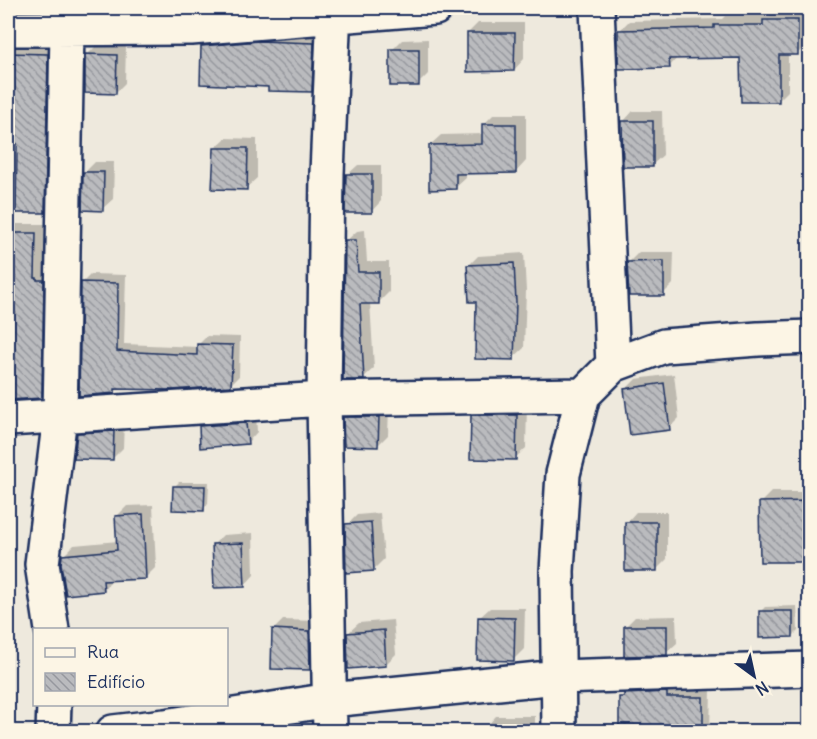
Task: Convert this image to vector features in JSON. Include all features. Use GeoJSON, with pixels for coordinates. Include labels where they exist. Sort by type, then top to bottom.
{"type":"FeatureCollection","features":[{"type":"Feature","properties":{"kind":"street"},"geometry":{"type":"LineString","coordinates":[[8,29],[191,28],[335,12],[435,8]]}},
{"type":"Feature","properties":{"kind":"street"},"geometry":{"type":"LineString","coordinates":[[597,8],[613,365]]}},
{"type":"Feature","properties":{"kind":"street"},"geometry":{"type":"LineString","coordinates":[[330,716],[324,399],[327,173],[335,12]]}},
{"type":"Feature","properties":{"kind":"street"},"geometry":{"type":"LineString","coordinates":[[52,628],[42,564],[60,416],[67,29]]}},
{"type":"Feature","properties":{"kind":"street"},"geometry":{"type":"LineString","coordinates":[[559,732],[557,572],[563,474],[583,395],[613,365],[664,346],[810,336]]}},
{"type":"Feature","properties":{"kind":"street"},"geometry":{"type":"LineString","coordinates":[[8,419],[324,399],[583,395]]}},
{"type":"Feature","properties":{"kind":"street"},"geometry":{"type":"LineString","coordinates":[[112,732],[165,726],[330,716],[558,677],[810,669]]}},
{"type":"Feature","properties":{"kind":"street"},"geometry":{"type":"LineString","coordinates":[[53,732],[54,706]]}},
{"type":"Feature","properties":{"kind":"building"},"geometry":{"type":"Polygon","coordinates":[[[763,20],[798,20],[798,55],[779,55],[779,102],[741,102],[740,58],[669,59],[670,68],[618,69],[618,30],[763,25],[763,20]]]}},
{"type":"Feature","properties":{"kind":"building"},"geometry":{"type":"Polygon","coordinates":[[[467,33],[515,33],[514,71],[467,72],[467,33]]]}},
{"type":"Feature","properties":{"kind":"building"},"geometry":{"type":"Polygon","coordinates":[[[259,41],[314,43],[312,92],[268,91],[268,87],[200,84],[201,46],[259,41]]]}},
{"type":"Feature","properties":{"kind":"building"},"geometry":{"type":"Polygon","coordinates":[[[390,49],[419,49],[419,86],[390,86],[390,49]]]}},
{"type":"Feature","properties":{"kind":"building"},"geometry":{"type":"Polygon","coordinates":[[[8,53],[48,54],[45,213],[16,213],[17,144],[12,144],[14,84],[8,84],[8,53]]]}},
{"type":"Feature","properties":{"kind":"building"},"geometry":{"type":"Polygon","coordinates":[[[85,54],[117,55],[116,94],[85,93],[85,54]]]}},
{"type":"Feature","properties":{"kind":"building"},"geometry":{"type":"Polygon","coordinates":[[[622,121],[653,121],[653,167],[623,167],[622,121]]]}},
{"type":"Feature","properties":{"kind":"building"},"geometry":{"type":"Polygon","coordinates":[[[482,124],[516,124],[516,173],[456,174],[456,189],[429,190],[429,145],[482,144],[482,124]]]}},
{"type":"Feature","properties":{"kind":"building"},"geometry":{"type":"Polygon","coordinates":[[[214,148],[248,148],[247,190],[212,189],[214,148]]]}},
{"type":"Feature","properties":{"kind":"building"},"geometry":{"type":"Polygon","coordinates":[[[83,172],[104,172],[103,211],[82,210],[83,172]]]}},
{"type":"Feature","properties":{"kind":"building"},"geometry":{"type":"Polygon","coordinates":[[[346,174],[372,174],[372,213],[345,213],[346,174]]]}},
{"type":"Feature","properties":{"kind":"building"},"geometry":{"type":"Polygon","coordinates":[[[8,233],[36,233],[35,278],[44,280],[42,398],[8,400],[10,322],[8,322],[8,233]]]}},
{"type":"Feature","properties":{"kind":"building"},"geometry":{"type":"Polygon","coordinates":[[[345,240],[356,240],[358,272],[379,272],[379,304],[360,304],[364,380],[343,380],[345,240]]]}},
{"type":"Feature","properties":{"kind":"building"},"geometry":{"type":"Polygon","coordinates":[[[664,261],[664,296],[629,296],[627,262],[664,261]]]}},
{"type":"Feature","properties":{"kind":"building"},"geometry":{"type":"Polygon","coordinates":[[[514,263],[516,302],[514,360],[475,359],[476,302],[469,302],[467,265],[514,263]]]}},
{"type":"Feature","properties":{"kind":"building"},"geometry":{"type":"Polygon","coordinates":[[[81,282],[118,283],[117,351],[197,355],[197,344],[233,345],[231,386],[172,390],[115,389],[115,393],[79,396],[81,282]]]}},
{"type":"Feature","properties":{"kind":"building"},"geometry":{"type":"Polygon","coordinates":[[[664,383],[670,430],[630,435],[624,389],[664,383]]]}},
{"type":"Feature","properties":{"kind":"building"},"geometry":{"type":"Polygon","coordinates":[[[471,415],[517,415],[516,460],[470,459],[471,415]]]}},
{"type":"Feature","properties":{"kind":"building"},"geometry":{"type":"Polygon","coordinates":[[[343,417],[379,417],[378,447],[344,446],[343,417]]]}},
{"type":"Feature","properties":{"kind":"building"},"geometry":{"type":"Polygon","coordinates":[[[246,423],[248,444],[200,448],[199,426],[246,423]]]}},
{"type":"Feature","properties":{"kind":"building"},"geometry":{"type":"Polygon","coordinates":[[[114,431],[113,460],[74,459],[77,433],[114,431]]]}},
{"type":"Feature","properties":{"kind":"building"},"geometry":{"type":"Polygon","coordinates":[[[173,486],[205,486],[204,511],[172,510],[173,486]]]}},
{"type":"Feature","properties":{"kind":"building"},"geometry":{"type":"Polygon","coordinates":[[[810,501],[810,562],[760,562],[759,502],[810,501]]]}},
{"type":"Feature","properties":{"kind":"building"},"geometry":{"type":"Polygon","coordinates":[[[143,514],[146,579],[103,581],[104,591],[66,595],[61,564],[62,555],[117,550],[115,516],[143,514]]]}},
{"type":"Feature","properties":{"kind":"building"},"geometry":{"type":"Polygon","coordinates":[[[371,522],[374,571],[346,573],[345,524],[371,522]]]}},
{"type":"Feature","properties":{"kind":"building"},"geometry":{"type":"Polygon","coordinates":[[[625,522],[657,522],[657,571],[625,571],[625,522]]]}},
{"type":"Feature","properties":{"kind":"building"},"geometry":{"type":"Polygon","coordinates":[[[243,543],[245,587],[214,588],[212,544],[243,543]]]}},
{"type":"Feature","properties":{"kind":"building"},"geometry":{"type":"Polygon","coordinates":[[[759,611],[793,611],[793,637],[759,638],[759,611]]]}},
{"type":"Feature","properties":{"kind":"building"},"geometry":{"type":"Polygon","coordinates":[[[478,617],[515,618],[514,661],[477,660],[478,617]]]}},
{"type":"Feature","properties":{"kind":"building"},"geometry":{"type":"Polygon","coordinates":[[[624,626],[667,626],[667,655],[624,656],[624,626]]]}},
{"type":"Feature","properties":{"kind":"building"},"geometry":{"type":"Polygon","coordinates":[[[272,629],[309,631],[310,670],[271,669],[272,629]]]}},
{"type":"Feature","properties":{"kind":"building"},"geometry":{"type":"Polygon","coordinates":[[[384,630],[386,666],[348,669],[347,633],[384,630]]]}},
{"type":"Feature","properties":{"kind":"building"},"geometry":{"type":"Polygon","coordinates":[[[667,692],[667,697],[703,697],[703,732],[619,732],[619,697],[624,697],[624,694],[667,692]]]}}]}
